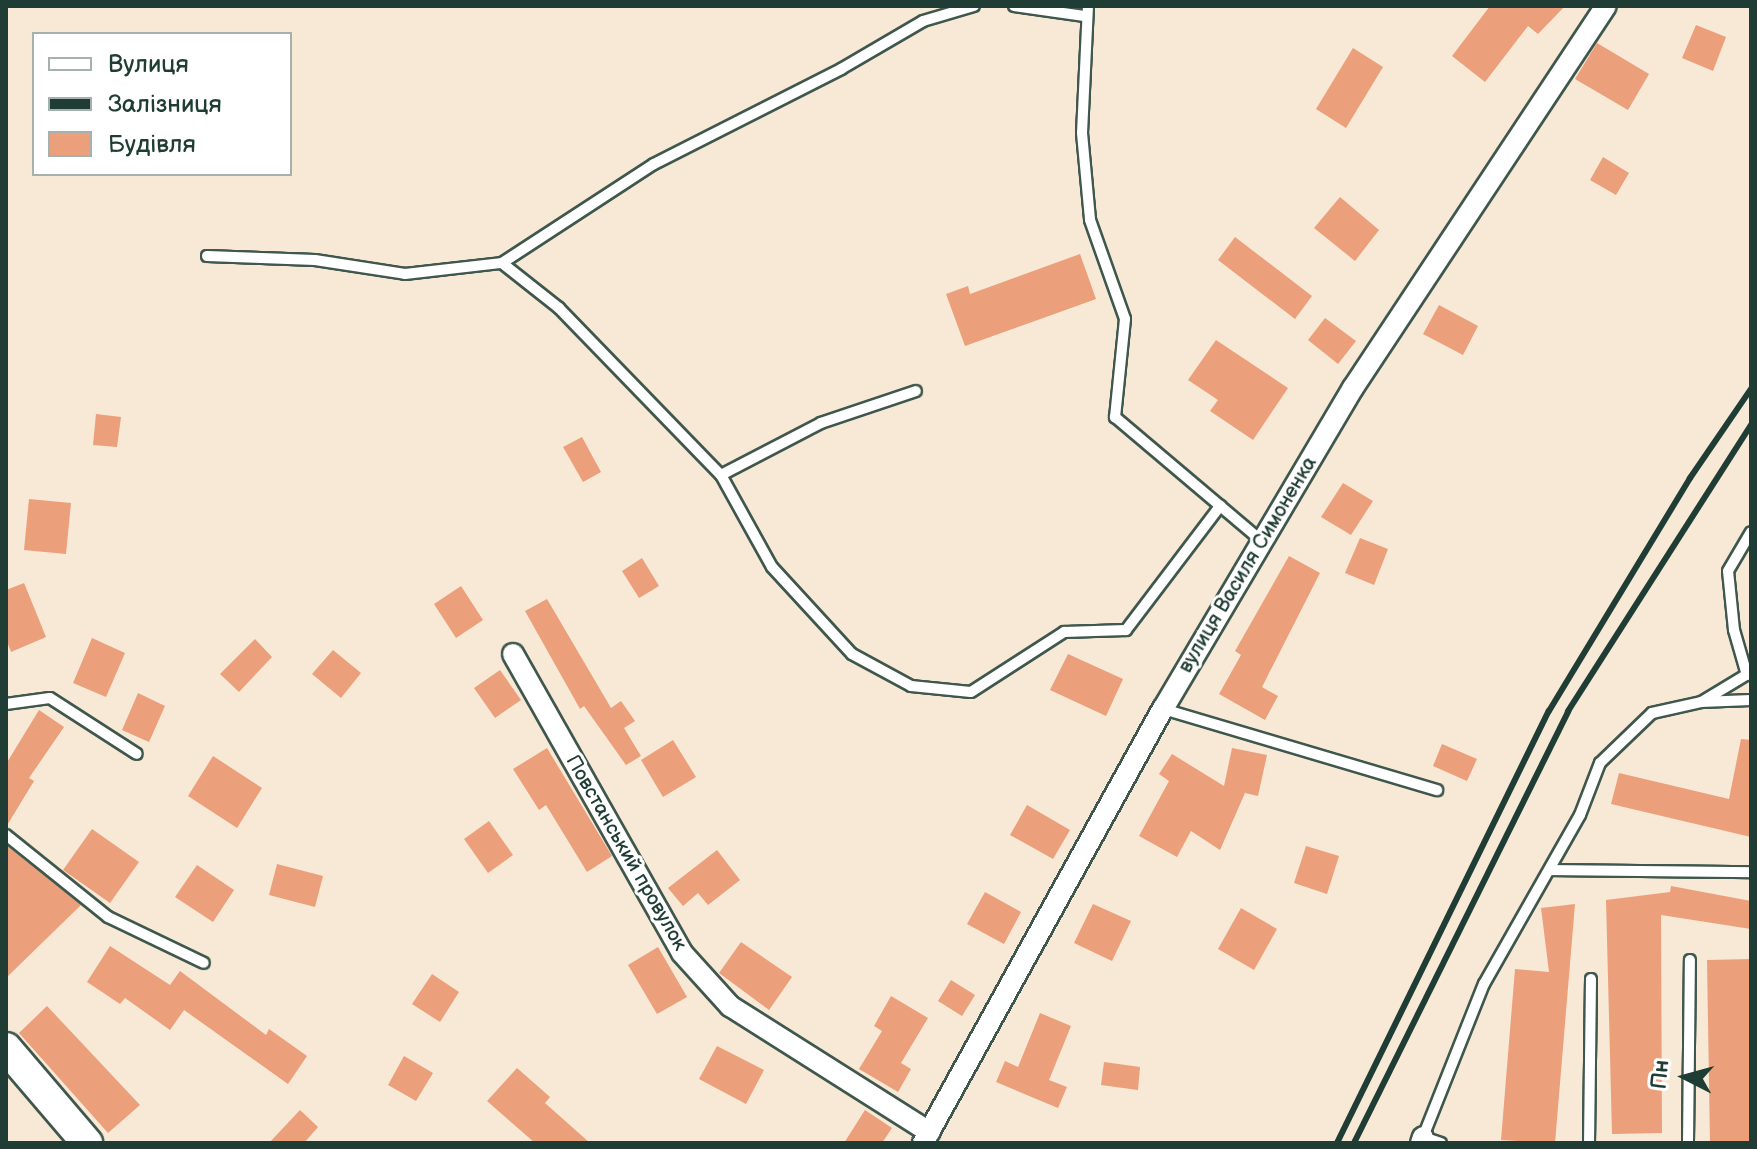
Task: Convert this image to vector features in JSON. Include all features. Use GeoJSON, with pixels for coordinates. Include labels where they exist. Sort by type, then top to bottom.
{"type":"FeatureCollection","features":[{"type":"Feature","properties":{"kind":"main road"},"geometry":{"type":"LineString","coordinates":[[6,1048],[87,1143]]}},
{"type":"Feature","properties":{"kind":"street","name":"вулиця Василя Симоненка"},"geometry":{"type":"LineString","coordinates":[[926,1137],[1163,709],[1361,375],[1606,6]]}},
{"type":"Feature","properties":{"kind":"street","name":"Повстанський провулок"},"geometry":{"type":"LineString","coordinates":[[513,654],[682,953],[730,1006],[926,1137]]}},
{"type":"Feature","properties":{"kind":"lane"},"geometry":{"type":"LineString","coordinates":[[207,256],[315,260],[405,274],[502,263],[654,164],[841,69],[923,21],[974,6]]}},
{"type":"Feature","properties":{"kind":"lane"},"geometry":{"type":"LineString","coordinates":[[1014,6],[1086,11],[1082,133],[1090,220],[1125,319],[1115,417],[1263,542]]}},
{"type":"Feature","properties":{"kind":"lane"},"geometry":{"type":"LineString","coordinates":[[502,263],[559,308],[721,475],[772,567],[852,654],[911,686],[971,692],[1064,632],[1126,630],[1220,506]]}},
{"type":"Feature","properties":{"kind":"lane"},"geometry":{"type":"LineString","coordinates":[[721,475],[821,423],[916,391]]}},
{"type":"Feature","properties":{"kind":"lane"},"geometry":{"type":"LineString","coordinates":[[1701,702],[1749,674],[1734,630],[1728,571],[1751,532]]}},
{"type":"Feature","properties":{"kind":"lane"},"geometry":{"type":"LineString","coordinates":[[6,704],[50,698],[137,754]]}},
{"type":"Feature","properties":{"kind":"lane"},"geometry":{"type":"LineString","coordinates":[[1428,1141],[1484,984],[1518,918],[1551,870],[1600,763],[1652,713],[1701,702],[1751,700]]}},
{"type":"Feature","properties":{"kind":"lane"},"geometry":{"type":"LineString","coordinates":[[1163,709],[1437,790]]}},
{"type":"Feature","properties":{"kind":"lane"},"geometry":{"type":"LineString","coordinates":[[6,835],[108,917],[204,963]]}},
{"type":"Feature","properties":{"kind":"lane"},"geometry":{"type":"LineString","coordinates":[[1551,870],[1751,872]]}},
{"type":"Feature","properties":{"kind":"lane"},"geometry":{"type":"LineString","coordinates":[[1688,1143],[1690,960]]}},
{"type":"Feature","properties":{"kind":"lane"},"geometry":{"type":"LineString","coordinates":[[1589,1143],[1591,979]]}},
{"type":"Feature","properties":{"kind":"building"},"geometry":{"type":"Polygon","coordinates":[[[1490,6],[1565,6],[1538,34],[1528,26],[1485,82],[1452,56],[1490,6]]]}},
{"type":"Feature","properties":{"kind":"building"},"geometry":{"type":"Polygon","coordinates":[[[1696,25],[1726,37],[1713,71],[1682,58],[1696,25]]]}},
{"type":"Feature","properties":{"kind":"building"},"geometry":{"type":"Polygon","coordinates":[[[1597,43],[1649,74],[1628,110],[1575,79],[1597,43]]]}},
{"type":"Feature","properties":{"kind":"building"},"geometry":{"type":"Polygon","coordinates":[[[1353,48],[1383,67],[1346,128],[1316,109],[1353,48]]]}},
{"type":"Feature","properties":{"kind":"building"},"geometry":{"type":"Polygon","coordinates":[[[1603,157],[1629,173],[1616,195],[1590,180],[1603,157]]]}},
{"type":"Feature","properties":{"kind":"building"},"geometry":{"type":"Polygon","coordinates":[[[1340,197],[1379,230],[1355,261],[1314,228],[1340,197]]]}},
{"type":"Feature","properties":{"kind":"building"},"geometry":{"type":"Polygon","coordinates":[[[1235,237],[1312,296],[1295,319],[1218,260],[1235,237]]]}},
{"type":"Feature","properties":{"kind":"building"},"geometry":{"type":"Polygon","coordinates":[[[1080,254],[1096,299],[965,346],[946,294],[968,286],[970,294],[1080,254]]]}},
{"type":"Feature","properties":{"kind":"building"},"geometry":{"type":"Polygon","coordinates":[[[1439,305],[1478,326],[1463,355],[1423,334],[1439,305]]]}},
{"type":"Feature","properties":{"kind":"building"},"geometry":{"type":"Polygon","coordinates":[[[1325,318],[1356,341],[1338,364],[1308,340],[1325,318]]]}},
{"type":"Feature","properties":{"kind":"building"},"geometry":{"type":"Polygon","coordinates":[[[1216,340],[1288,388],[1253,440],[1210,411],[1218,400],[1188,380],[1216,340]]]}},
{"type":"Feature","properties":{"kind":"building"},"geometry":{"type":"Polygon","coordinates":[[[96,414],[121,417],[117,447],[93,445],[96,414]]]}},
{"type":"Feature","properties":{"kind":"building"},"geometry":{"type":"Polygon","coordinates":[[[582,437],[601,472],[583,482],[563,447],[582,437]]]}},
{"type":"Feature","properties":{"kind":"building"},"geometry":{"type":"Polygon","coordinates":[[[1343,483],[1373,501],[1351,535],[1321,517],[1343,483]]]}},
{"type":"Feature","properties":{"kind":"building"},"geometry":{"type":"Polygon","coordinates":[[[29,499],[71,503],[66,554],[24,550],[29,499]]]}},
{"type":"Feature","properties":{"kind":"building"},"geometry":{"type":"Polygon","coordinates":[[[1360,538],[1388,549],[1374,585],[1345,573],[1360,538]]]}},
{"type":"Feature","properties":{"kind":"building"},"geometry":{"type":"Polygon","coordinates":[[[1289,556],[1320,573],[1262,687],[1278,696],[1265,720],[1219,694],[1241,655],[1235,651],[1289,556]]]}},
{"type":"Feature","properties":{"kind":"building"},"geometry":{"type":"Polygon","coordinates":[[[642,558],[659,586],[639,598],[622,571],[642,558]]]}},
{"type":"Feature","properties":{"kind":"building"},"geometry":{"type":"Polygon","coordinates":[[[24,583],[46,637],[11,652],[6,639],[6,590],[24,583]]]}},
{"type":"Feature","properties":{"kind":"building"},"geometry":{"type":"Polygon","coordinates":[[[461,586],[483,620],[456,638],[434,604],[461,586]]]}},
{"type":"Feature","properties":{"kind":"building"},"geometry":{"type":"Polygon","coordinates":[[[547,599],[611,708],[621,701],[635,721],[624,728],[641,756],[626,765],[584,706],[580,709],[525,611],[547,599]]]}},
{"type":"Feature","properties":{"kind":"building"},"geometry":{"type":"Polygon","coordinates":[[[92,638],[125,653],[106,697],[73,683],[92,638]]]}},
{"type":"Feature","properties":{"kind":"building"},"geometry":{"type":"Polygon","coordinates":[[[255,639],[272,657],[239,692],[220,674],[255,639]]]}},
{"type":"Feature","properties":{"kind":"building"},"geometry":{"type":"Polygon","coordinates":[[[333,650],[361,673],[341,698],[312,674],[333,650]]]}},
{"type":"Feature","properties":{"kind":"building"},"geometry":{"type":"Polygon","coordinates":[[[1068,654],[1123,679],[1106,716],[1050,690],[1068,654]]]}},
{"type":"Feature","properties":{"kind":"building"},"geometry":{"type":"Polygon","coordinates":[[[500,670],[521,700],[495,718],[474,688],[500,670]]]}},
{"type":"Feature","properties":{"kind":"building"},"geometry":{"type":"Polygon","coordinates":[[[138,693],[165,706],[149,742],[122,730],[138,693]]]}},
{"type":"Feature","properties":{"kind":"building"},"geometry":{"type":"Polygon","coordinates":[[[39,710],[64,727],[29,778],[34,781],[6,827],[6,764],[39,710]]]}},
{"type":"Feature","properties":{"kind":"building"},"geometry":{"type":"Polygon","coordinates":[[[1741,739],[1751,740],[1751,837],[1611,804],[1619,773],[1729,799],[1741,739]]]}},
{"type":"Feature","properties":{"kind":"building"},"geometry":{"type":"Polygon","coordinates":[[[673,740],[696,777],[663,797],[641,760],[673,740]]]}},
{"type":"Feature","properties":{"kind":"building"},"geometry":{"type":"Polygon","coordinates":[[[1442,744],[1477,759],[1467,781],[1433,766],[1442,744]]]}},
{"type":"Feature","properties":{"kind":"building"},"geometry":{"type":"Polygon","coordinates":[[[547,748],[612,856],[587,872],[546,805],[539,810],[513,769],[547,748]]]}},
{"type":"Feature","properties":{"kind":"building"},"geometry":{"type":"Polygon","coordinates":[[[1232,748],[1267,755],[1258,796],[1245,793],[1220,850],[1191,831],[1177,857],[1139,836],[1169,781],[1159,774],[1172,754],[1224,786],[1232,748]]]}},
{"type":"Feature","properties":{"kind":"building"},"geometry":{"type":"Polygon","coordinates":[[[213,756],[262,788],[237,828],[188,796],[213,756]]]}},
{"type":"Feature","properties":{"kind":"building"},"geometry":{"type":"Polygon","coordinates":[[[1027,805],[1070,830],[1053,859],[1010,835],[1027,805]]]}},
{"type":"Feature","properties":{"kind":"building"},"geometry":{"type":"Polygon","coordinates":[[[489,821],[513,855],[488,873],[464,839],[489,821]]]}},
{"type":"Feature","properties":{"kind":"building"},"geometry":{"type":"Polygon","coordinates":[[[92,829],[139,862],[110,903],[63,870],[92,829]]]}},
{"type":"Feature","properties":{"kind":"building"},"geometry":{"type":"Polygon","coordinates":[[[6,845],[81,905],[6,978],[6,845]]]}},
{"type":"Feature","properties":{"kind":"building"},"geometry":{"type":"Polygon","coordinates":[[[1306,846],[1339,856],[1327,894],[1294,883],[1306,846]]]}},
{"type":"Feature","properties":{"kind":"building"},"geometry":{"type":"Polygon","coordinates":[[[717,850],[740,880],[708,905],[698,893],[683,906],[668,888],[717,850]]]}},
{"type":"Feature","properties":{"kind":"building"},"geometry":{"type":"Polygon","coordinates":[[[277,864],[323,876],[315,907],[269,895],[277,864]]]}},
{"type":"Feature","properties":{"kind":"building"},"geometry":{"type":"Polygon","coordinates":[[[197,865],[234,890],[213,922],[175,897],[197,865]]]}},
{"type":"Feature","properties":{"kind":"building"},"geometry":{"type":"Polygon","coordinates":[[[1671,886],[1751,901],[1751,929],[1661,915],[1662,1133],[1612,1134],[1606,900],[1670,892],[1671,886]]]}},
{"type":"Feature","properties":{"kind":"building"},"geometry":{"type":"Polygon","coordinates":[[[985,892],[1021,912],[1004,944],[967,924],[985,892]]]}},
{"type":"Feature","properties":{"kind":"building"},"geometry":{"type":"Polygon","coordinates":[[[1093,904],[1131,921],[1112,961],[1074,943],[1093,904]]]}},
{"type":"Feature","properties":{"kind":"building"},"geometry":{"type":"Polygon","coordinates":[[[1575,904],[1555,1143],[1501,1140],[1515,969],[1549,972],[1541,908],[1575,904]]]}},
{"type":"Feature","properties":{"kind":"building"},"geometry":{"type":"Polygon","coordinates":[[[1241,908],[1277,929],[1254,970],[1218,949],[1241,908]]]}},
{"type":"Feature","properties":{"kind":"building"},"geometry":{"type":"Polygon","coordinates":[[[741,942],[792,977],[769,1010],[719,973],[741,942]]]}},
{"type":"Feature","properties":{"kind":"building"},"geometry":{"type":"Polygon","coordinates":[[[110,946],[170,985],[180,971],[266,1035],[269,1029],[307,1056],[288,1084],[184,1010],[170,1030],[125,998],[120,1004],[87,982],[110,946]]]}},
{"type":"Feature","properties":{"kind":"building"},"geometry":{"type":"Polygon","coordinates":[[[658,947],[687,997],[657,1014],[628,965],[658,947]]]}},
{"type":"Feature","properties":{"kind":"building"},"geometry":{"type":"Polygon","coordinates":[[[1751,959],[1751,1143],[1710,1143],[1707,960],[1751,959]]]}},
{"type":"Feature","properties":{"kind":"building"},"geometry":{"type":"Polygon","coordinates":[[[432,974],[459,992],[440,1022],[412,1004],[432,974]]]}},
{"type":"Feature","properties":{"kind":"building"},"geometry":{"type":"Polygon","coordinates":[[[951,980],[975,995],[962,1016],[938,1001],[951,980]]]}},
{"type":"Feature","properties":{"kind":"building"},"geometry":{"type":"Polygon","coordinates":[[[891,996],[928,1018],[901,1063],[911,1069],[898,1092],[859,1069],[882,1031],[874,1026],[891,996]]]}},
{"type":"Feature","properties":{"kind":"building"},"geometry":{"type":"Polygon","coordinates":[[[47,1006],[140,1105],[108,1133],[19,1033],[47,1006]]]}},
{"type":"Feature","properties":{"kind":"building"},"geometry":{"type":"Polygon","coordinates":[[[1040,1013],[1071,1026],[1049,1080],[1067,1087],[1058,1108],[996,1082],[1005,1061],[1018,1067],[1040,1013]]]}},
{"type":"Feature","properties":{"kind":"building"},"geometry":{"type":"Polygon","coordinates":[[[717,1046],[764,1070],[746,1104],[699,1079],[717,1046]]]}},
{"type":"Feature","properties":{"kind":"building"},"geometry":{"type":"Polygon","coordinates":[[[404,1056],[433,1073],[416,1101],[388,1085],[404,1056]]]}},
{"type":"Feature","properties":{"kind":"building"},"geometry":{"type":"Polygon","coordinates":[[[1104,1062],[1140,1067],[1138,1090],[1101,1085],[1104,1062]]]}},
{"type":"Feature","properties":{"kind":"building"},"geometry":{"type":"Polygon","coordinates":[[[517,1068],[550,1097],[545,1103],[590,1143],[535,1143],[487,1101],[517,1068]]]}},
{"type":"Feature","properties":{"kind":"building"},"geometry":{"type":"Polygon","coordinates":[[[300,1110],[318,1127],[304,1143],[269,1143],[300,1110]]]}},
{"type":"Feature","properties":{"kind":"building"},"geometry":{"type":"Polygon","coordinates":[[[865,1110],[892,1128],[882,1143],[844,1143],[865,1110]]]}},
{"type":"Feature","properties":{"kind":"railway"},"geometry":{"type":"LineString","coordinates":[[1337,1143],[1549,711],[1690,478],[1751,389]]}},
{"type":"Feature","properties":{"kind":"railway"},"geometry":{"type":"LineString","coordinates":[[1354,1143],[1568,711],[1751,425]]}}]}
